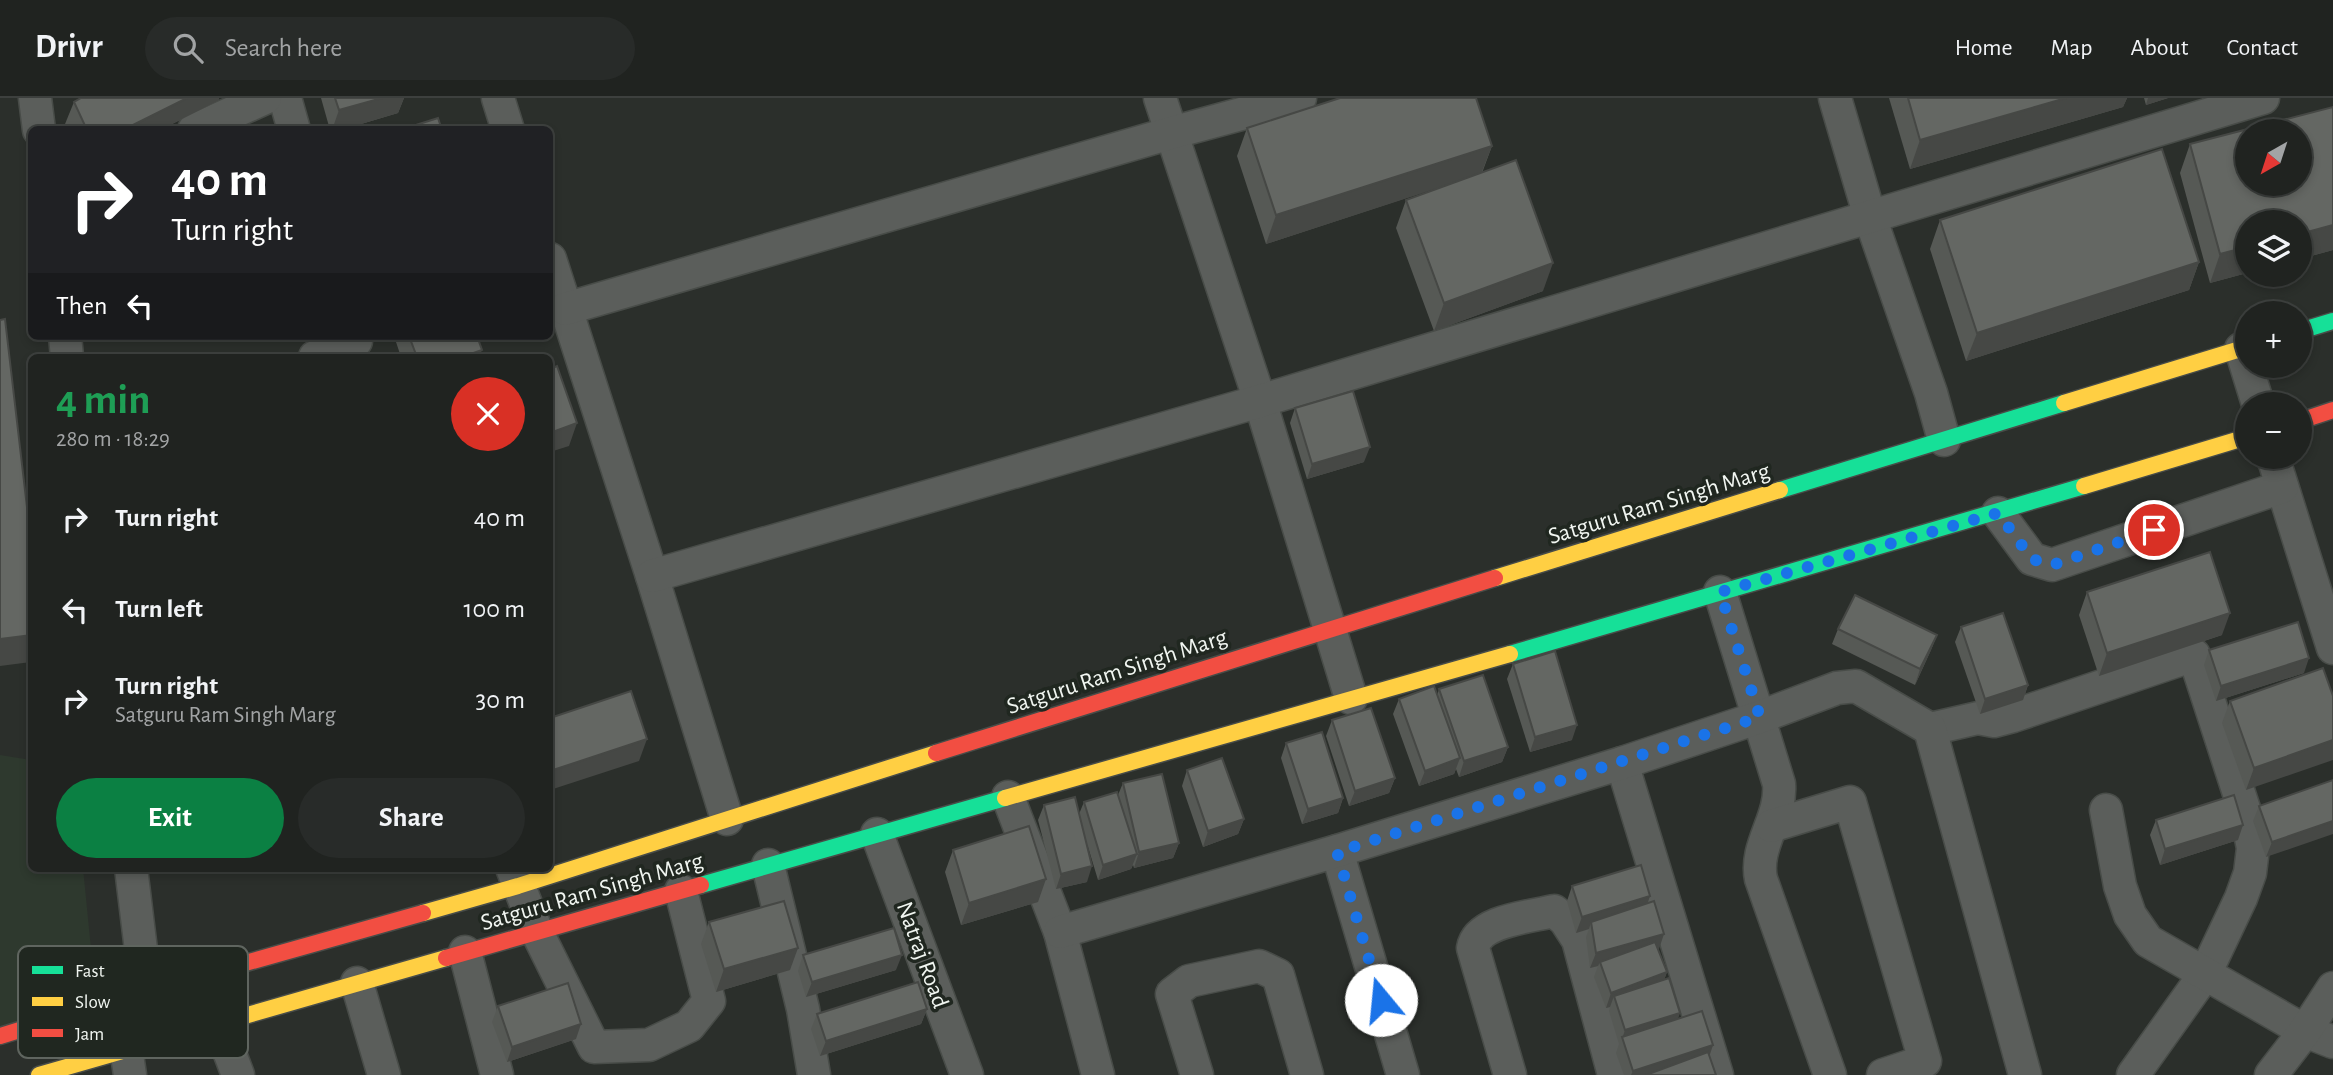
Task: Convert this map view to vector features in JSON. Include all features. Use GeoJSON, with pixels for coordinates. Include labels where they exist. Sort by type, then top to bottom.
{"type":"FeatureCollection","features":[{"type":"Feature","properties":{"kind":"main road"},"geometry":{"type":"LineString","coordinates":[[2312,327],[2333,321]]}},
{"type":"Feature","properties":{"kind":"main road","name":"Satguru Ram Singh Marg"},"geometry":{"type":"LineString","coordinates":[[553,867],[727,819],[1328,629],[2235,351]]}},
{"type":"Feature","properties":{"kind":"main road"},"geometry":{"type":"LineString","coordinates":[[2312,417],[2333,410]]}},
{"type":"Feature","properties":{"kind":"main road","name":"Satguru Ram Singh Marg"},"geometry":{"type":"LineString","coordinates":[[248,1014],[1998,513],[2235,441]]}},
{"type":"Feature","properties":{"kind":"main road","name":"Satguru Ram Singh Marg"},"geometry":{"type":"LineString","coordinates":[[248,959],[533,872]]}},
{"type":"Feature","properties":{"kind":"main road","name":"Satguru Ram Singh Marg"},"geometry":{"type":"LineString","coordinates":[[0,1036],[18,1030]]}},
{"type":"Feature","properties":{"kind":"main road","name":"Satguru Ram Singh Marg"},"geometry":{"type":"LineString","coordinates":[[39,1075],[118,1058]]}},
{"type":"Feature","properties":{"kind":"street"},"geometry":{"type":"LineString","coordinates":[[36,98],[39,126]]}},
{"type":"Feature","properties":{"kind":"street"},"geometry":{"type":"LineString","coordinates":[[203,126],[265,98]]}},
{"type":"Feature","properties":{"kind":"street"},"geometry":{"type":"LineString","coordinates":[[285,98],[293,126]]}},
{"type":"Feature","properties":{"kind":"street"},"geometry":{"type":"LineString","coordinates":[[498,98],[507,126]]}},
{"type":"Feature","properties":{"kind":"street"},"geometry":{"type":"LineString","coordinates":[[1160,98],[1260,401],[1351,698]]}},
{"type":"Feature","properties":{"kind":"street"},"geometry":{"type":"LineString","coordinates":[[565,309],[1300,98]]}},
{"type":"Feature","properties":{"kind":"street"},"geometry":{"type":"LineString","coordinates":[[1835,98],[1870,217],[1931,393],[1944,440]]}},
{"type":"Feature","properties":{"kind":"street"},"geometry":{"type":"LineString","coordinates":[[652,576],[1260,401],[2263,98]]}},
{"type":"Feature","properties":{"kind":"street"},"geometry":{"type":"LineString","coordinates":[[553,269],[727,819]]}},
{"type":"Feature","properties":{"kind":"street"},"geometry":{"type":"LineString","coordinates":[[326,354],[357,345]]}},
{"type":"Feature","properties":{"kind":"street"},"geometry":{"type":"LineString","coordinates":[[2277,469],[2318,618],[2333,648]]}},
{"type":"Feature","properties":{"kind":"street"},"geometry":{"type":"LineString","coordinates":[[1998,513],[2032,559],[2052,565],[2282,487]]}},
{"type":"Feature","properties":{"kind":"street"},"geometry":{"type":"LineString","coordinates":[[1720,592],[1779,784],[1779,805],[1759,860],[1760,879],[1830,1075]]}},
{"type":"Feature","properties":{"kind":"street"},"geometry":{"type":"LineString","coordinates":[[1060,932],[1337,852],[1622,763],[1837,688],[1856,686],[1930,729],[1978,718],[1994,721],[2013,716],[2207,651],[2253,848],[2250,873],[2205,974],[2133,1075]]}},
{"type":"Feature","properties":{"kind":"street"},"geometry":{"type":"LineString","coordinates":[[1930,729],[2025,1075]]}},
{"type":"Feature","properties":{"kind":"street"},"geometry":{"type":"LineString","coordinates":[[1622,763],[1717,1075]]}},
{"type":"Feature","properties":{"kind":"street"},"geometry":{"type":"LineString","coordinates":[[1008,797],[1060,932],[1098,1075]]}},
{"type":"Feature","properties":{"kind":"street"},"geometry":{"type":"LineString","coordinates":[[1771,826],[1850,802],[1925,1060],[1883,1075]]}},
{"type":"Feature","properties":{"kind":"street"},"geometry":{"type":"LineString","coordinates":[[2106,810],[2120,886],[2130,915],[2147,941],[2319,1036]]}},
{"type":"Feature","properties":{"kind":"street","name":"Natraj Road"},"geometry":{"type":"LineString","coordinates":[[877,834],[967,1075]]}},
{"type":"Feature","properties":{"kind":"street"},"geometry":{"type":"LineString","coordinates":[[1337,852],[1403,1075]]}},
{"type":"Feature","properties":{"kind":"street"},"geometry":{"type":"LineString","coordinates":[[768,865],[803,1009],[814,1075]]}},
{"type":"Feature","properties":{"kind":"street"},"geometry":{"type":"LineString","coordinates":[[131,872],[141,946]]}},
{"type":"Feature","properties":{"kind":"street"},"geometry":{"type":"LineString","coordinates":[[515,877],[537,932],[594,1047],[649,1045],[689,1026],[709,1001],[681,891]]}},
{"type":"Feature","properties":{"kind":"street"},"geometry":{"type":"LineString","coordinates":[[1510,1075],[1473,948],[1474,942],[1477,935],[1490,926],[1554,911],[1565,920],[1578,940],[1614,1075]]}},
{"type":"Feature","properties":{"kind":"street"},"geometry":{"type":"LineString","coordinates":[[465,952],[497,1075]]}},
{"type":"Feature","properties":{"kind":"street"},"geometry":{"type":"LineString","coordinates":[[1197,1075],[1172,994],[1189,981],[1259,966],[1278,975],[1307,1075]]}},
{"type":"Feature","properties":{"kind":"street"},"geometry":{"type":"LineString","coordinates":[[356,983],[384,1075]]}},
{"type":"Feature","properties":{"kind":"street"},"geometry":{"type":"LineString","coordinates":[[2271,1075],[2319,1036],[2333,988]]}},
{"type":"Feature","properties":{"kind":"street"},"geometry":{"type":"LineString","coordinates":[[231,1058],[237,1075]]}},
{"type":"Feature","properties":{"kind":"shaded area"},"geometry":{"type":"Polygon","coordinates":[[[0,755],[28,760],[28,872],[83,872],[91,946],[18,946],[18,1032],[0,1037],[0,755]]]}},
{"type":"Feature","properties":{"kind":"building"},"geometry":{"type":"Polygon","coordinates":[[[81,98],[187,98],[131,126],[85,126],[74,102],[81,98]]]}},
{"type":"Feature","properties":{"kind":"building"},"geometry":{"type":"Polygon","coordinates":[[[335,98],[382,98],[339,110],[335,98]]]}},
{"type":"Feature","properties":{"kind":"building"},"geometry":{"type":"Polygon","coordinates":[[[1340,98],[1476,98],[1492,146],[1276,215],[1247,128],[1340,98]]]}},
{"type":"Feature","properties":{"kind":"building"},"geometry":{"type":"Polygon","coordinates":[[[1908,98],[2066,98],[1920,140],[1908,98]]]}},
{"type":"Feature","properties":{"kind":"building"},"geometry":{"type":"Polygon","coordinates":[[[2333,107],[2333,225],[2312,231],[2312,210],[2235,210],[2235,250],[2220,254],[2190,144],[2235,132],[2235,196],[2312,196],[2312,119],[2287,119],[2333,107]]]}},
{"type":"Feature","properties":{"kind":"building"},"geometry":{"type":"Polygon","coordinates":[[[438,118],[441,126],[413,126],[438,118]]]}},
{"type":"Feature","properties":{"kind":"building"},"geometry":{"type":"Polygon","coordinates":[[[2162,149],[2199,262],[1977,333],[1940,220],[2162,149]]]}},
{"type":"Feature","properties":{"kind":"building"},"geometry":{"type":"Polygon","coordinates":[[[1516,160],[1553,263],[1444,303],[1406,200],[1516,160]]]}},
{"type":"Feature","properties":{"kind":"building"},"geometry":{"type":"Polygon","coordinates":[[[5,319],[28,516],[28,636],[0,639],[0,320],[5,319]]]}},
{"type":"Feature","properties":{"kind":"building"},"geometry":{"type":"Polygon","coordinates":[[[411,340],[478,340],[482,350],[471,354],[416,354],[411,340]]]}},
{"type":"Feature","properties":{"kind":"building"},"geometry":{"type":"Polygon","coordinates":[[[557,366],[577,423],[553,432],[553,368],[557,366]]]}},
{"type":"Feature","properties":{"kind":"building"},"geometry":{"type":"Polygon","coordinates":[[[1353,391],[1370,447],[1312,464],[1295,408],[1353,391]]]}},
{"type":"Feature","properties":{"kind":"building"},"geometry":{"type":"Polygon","coordinates":[[[2210,552],[2230,613],[2107,653],[2087,592],[2210,552]]]}},
{"type":"Feature","properties":{"kind":"building"},"geometry":{"type":"Polygon","coordinates":[[[1855,595],[1937,635],[1920,669],[1838,629],[1855,595]]]}},
{"type":"Feature","properties":{"kind":"building"},"geometry":{"type":"Polygon","coordinates":[[[2003,613],[2028,685],[1985,699],[1961,627],[2003,613]]]}},
{"type":"Feature","properties":{"kind":"building"},"geometry":{"type":"Polygon","coordinates":[[[2298,622],[2309,658],[2221,686],[2209,650],[2298,622]]]}},
{"type":"Feature","properties":{"kind":"building"},"geometry":{"type":"Polygon","coordinates":[[[1555,651],[1577,725],[1535,737],[1513,664],[1555,651]]]}},
{"type":"Feature","properties":{"kind":"building"},"geometry":{"type":"Polygon","coordinates":[[[2323,668],[2333,696],[2333,740],[2254,768],[2230,701],[2323,668]]]}},
{"type":"Feature","properties":{"kind":"building"},"geometry":{"type":"Polygon","coordinates":[[[1483,675],[1508,747],[1464,761],[1439,689],[1483,675]]]}},
{"type":"Feature","properties":{"kind":"building"},"geometry":{"type":"Polygon","coordinates":[[[1434,686],[1460,758],[1425,771],[1399,699],[1434,686]]]}},
{"type":"Feature","properties":{"kind":"building"},"geometry":{"type":"Polygon","coordinates":[[[631,691],[647,739],[553,770],[553,717],[631,691]]]}},
{"type":"Feature","properties":{"kind":"building"},"geometry":{"type":"Polygon","coordinates":[[[1371,708],[1395,778],[1355,791],[1332,720],[1371,708]]]}},
{"type":"Feature","properties":{"kind":"building"},"geometry":{"type":"Polygon","coordinates":[[[1322,732],[1343,798],[1308,809],[1286,743],[1322,732]]]}},
{"type":"Feature","properties":{"kind":"building"},"geometry":{"type":"Polygon","coordinates":[[[1222,758],[1244,819],[1208,831],[1187,770],[1222,758]]]}},
{"type":"Feature","properties":{"kind":"building"},"geometry":{"type":"Polygon","coordinates":[[[1162,774],[1179,843],[1139,852],[1123,783],[1162,774]]]}},
{"type":"Feature","properties":{"kind":"building"},"geometry":{"type":"Polygon","coordinates":[[[2333,780],[2333,821],[2272,842],[2259,806],[2333,780]]]}},
{"type":"Feature","properties":{"kind":"building"},"geometry":{"type":"Polygon","coordinates":[[[1117,792],[1137,854],[1103,865],[1084,802],[1117,792]]]}},
{"type":"Feature","properties":{"kind":"building"},"geometry":{"type":"Polygon","coordinates":[[[2234,795],[2243,825],[2165,849],[2156,820],[2234,795]]]}},
{"type":"Feature","properties":{"kind":"building"},"geometry":{"type":"Polygon","coordinates":[[[1075,797],[1092,866],[1061,874],[1044,805],[1075,797]]]}},
{"type":"Feature","properties":{"kind":"building"},"geometry":{"type":"Polygon","coordinates":[[[1029,826],[1046,879],[969,903],[953,850],[1029,826]]]}},
{"type":"Feature","properties":{"kind":"building"},"geometry":{"type":"Polygon","coordinates":[[[1641,865],[1650,896],[1582,917],[1572,886],[1641,865]]]}},
{"type":"Feature","properties":{"kind":"building"},"geometry":{"type":"Polygon","coordinates":[[[784,901],[798,948],[724,969],[709,922],[784,901]]]}},
{"type":"Feature","properties":{"kind":"building"},"geometry":{"type":"Polygon","coordinates":[[[1654,901],[1664,934],[1596,953],[1591,922],[1654,901]]]}},
{"type":"Feature","properties":{"kind":"building"},"geometry":{"type":"Polygon","coordinates":[[[894,928],[902,955],[812,982],[803,955],[894,928]]]}},
{"type":"Feature","properties":{"kind":"building"},"geometry":{"type":"Polygon","coordinates":[[[1655,942],[1667,972],[1611,993],[1600,962],[1655,942]]]}},
{"type":"Feature","properties":{"kind":"building"},"geometry":{"type":"Polygon","coordinates":[[[1669,978],[1680,1013],[1625,1030],[1614,996],[1669,978]]]}},
{"type":"Feature","properties":{"kind":"building"},"geometry":{"type":"Polygon","coordinates":[[[918,982],[927,1009],[826,1041],[817,1014],[918,982]]]}},
{"type":"Feature","properties":{"kind":"building"},"geometry":{"type":"Polygon","coordinates":[[[568,983],[581,1024],[512,1047],[498,1006],[568,983]]]}},
{"type":"Feature","properties":{"kind":"building"},"geometry":{"type":"Polygon","coordinates":[[[1702,1011],[1713,1045],[1633,1071],[1622,1037],[1702,1011]]]}},
{"type":"Feature","properties":{"kind":"building"},"geometry":{"type":"Polygon","coordinates":[[[1708,1052],[1716,1075],[1646,1075],[1708,1052]]]}},
{"type":"Feature","properties":{"kind":"traffic: fast"},"geometry":{"type":"LineString","coordinates":[[2312,327],[2333,321]]}},
{"type":"Feature","properties":{"kind":"traffic: fast"},"geometry":{"type":"LineString","coordinates":[[1780,490],[2064,403]]}},
{"type":"Feature","properties":{"kind":"traffic: fast"},"geometry":{"type":"LineString","coordinates":[[1510,654],[2084,486]]}},
{"type":"Feature","properties":{"kind":"traffic: fast"},"geometry":{"type":"LineString","coordinates":[[701,885],[1005,798]]}},
{"type":"Feature","properties":{"kind":"traffic: slow"},"geometry":{"type":"LineString","coordinates":[[2064,403],[2235,351]]}},
{"type":"Feature","properties":{"kind":"traffic: slow"},"geometry":{"type":"LineString","coordinates":[[2084,486],[2235,441]]}},
{"type":"Feature","properties":{"kind":"traffic: slow"},"geometry":{"type":"LineString","coordinates":[[1495,578],[1780,490]]}},
{"type":"Feature","properties":{"kind":"traffic: slow"},"geometry":{"type":"LineString","coordinates":[[1005,798],[1510,654]]}},
{"type":"Feature","properties":{"kind":"traffic: slow"},"geometry":{"type":"LineString","coordinates":[[423,913],[518,886],[936,753]]}},
{"type":"Feature","properties":{"kind":"traffic: slow"},"geometry":{"type":"LineString","coordinates":[[248,1015],[446,958]]}},
{"type":"Feature","properties":{"kind":"traffic: slow"},"geometry":{"type":"LineString","coordinates":[[39,1075],[98,1058]]}},
{"type":"Feature","properties":{"kind":"traffic: jam"},"geometry":{"type":"LineString","coordinates":[[2312,417],[2333,410]]}},
{"type":"Feature","properties":{"kind":"traffic: jam"},"geometry":{"type":"LineString","coordinates":[[936,753],[1495,578]]}},
{"type":"Feature","properties":{"kind":"traffic: jam"},"geometry":{"type":"LineString","coordinates":[[446,958],[701,885]]}},
{"type":"Feature","properties":{"kind":"traffic: jam"},"geometry":{"type":"LineString","coordinates":[[248,962],[423,913]]}},
{"type":"Feature","properties":{"kind":"traffic: jam"},"geometry":{"type":"LineString","coordinates":[[0,1036],[18,1030]]}},
{"type":"Feature","properties":{"kind":"route"},"geometry":{"type":"LineString","coordinates":[[1381,1000],[1337,852],[1760,717],[1720,592],[1998,513],[2032,559],[2052,565],[2154,530]]}}]}
